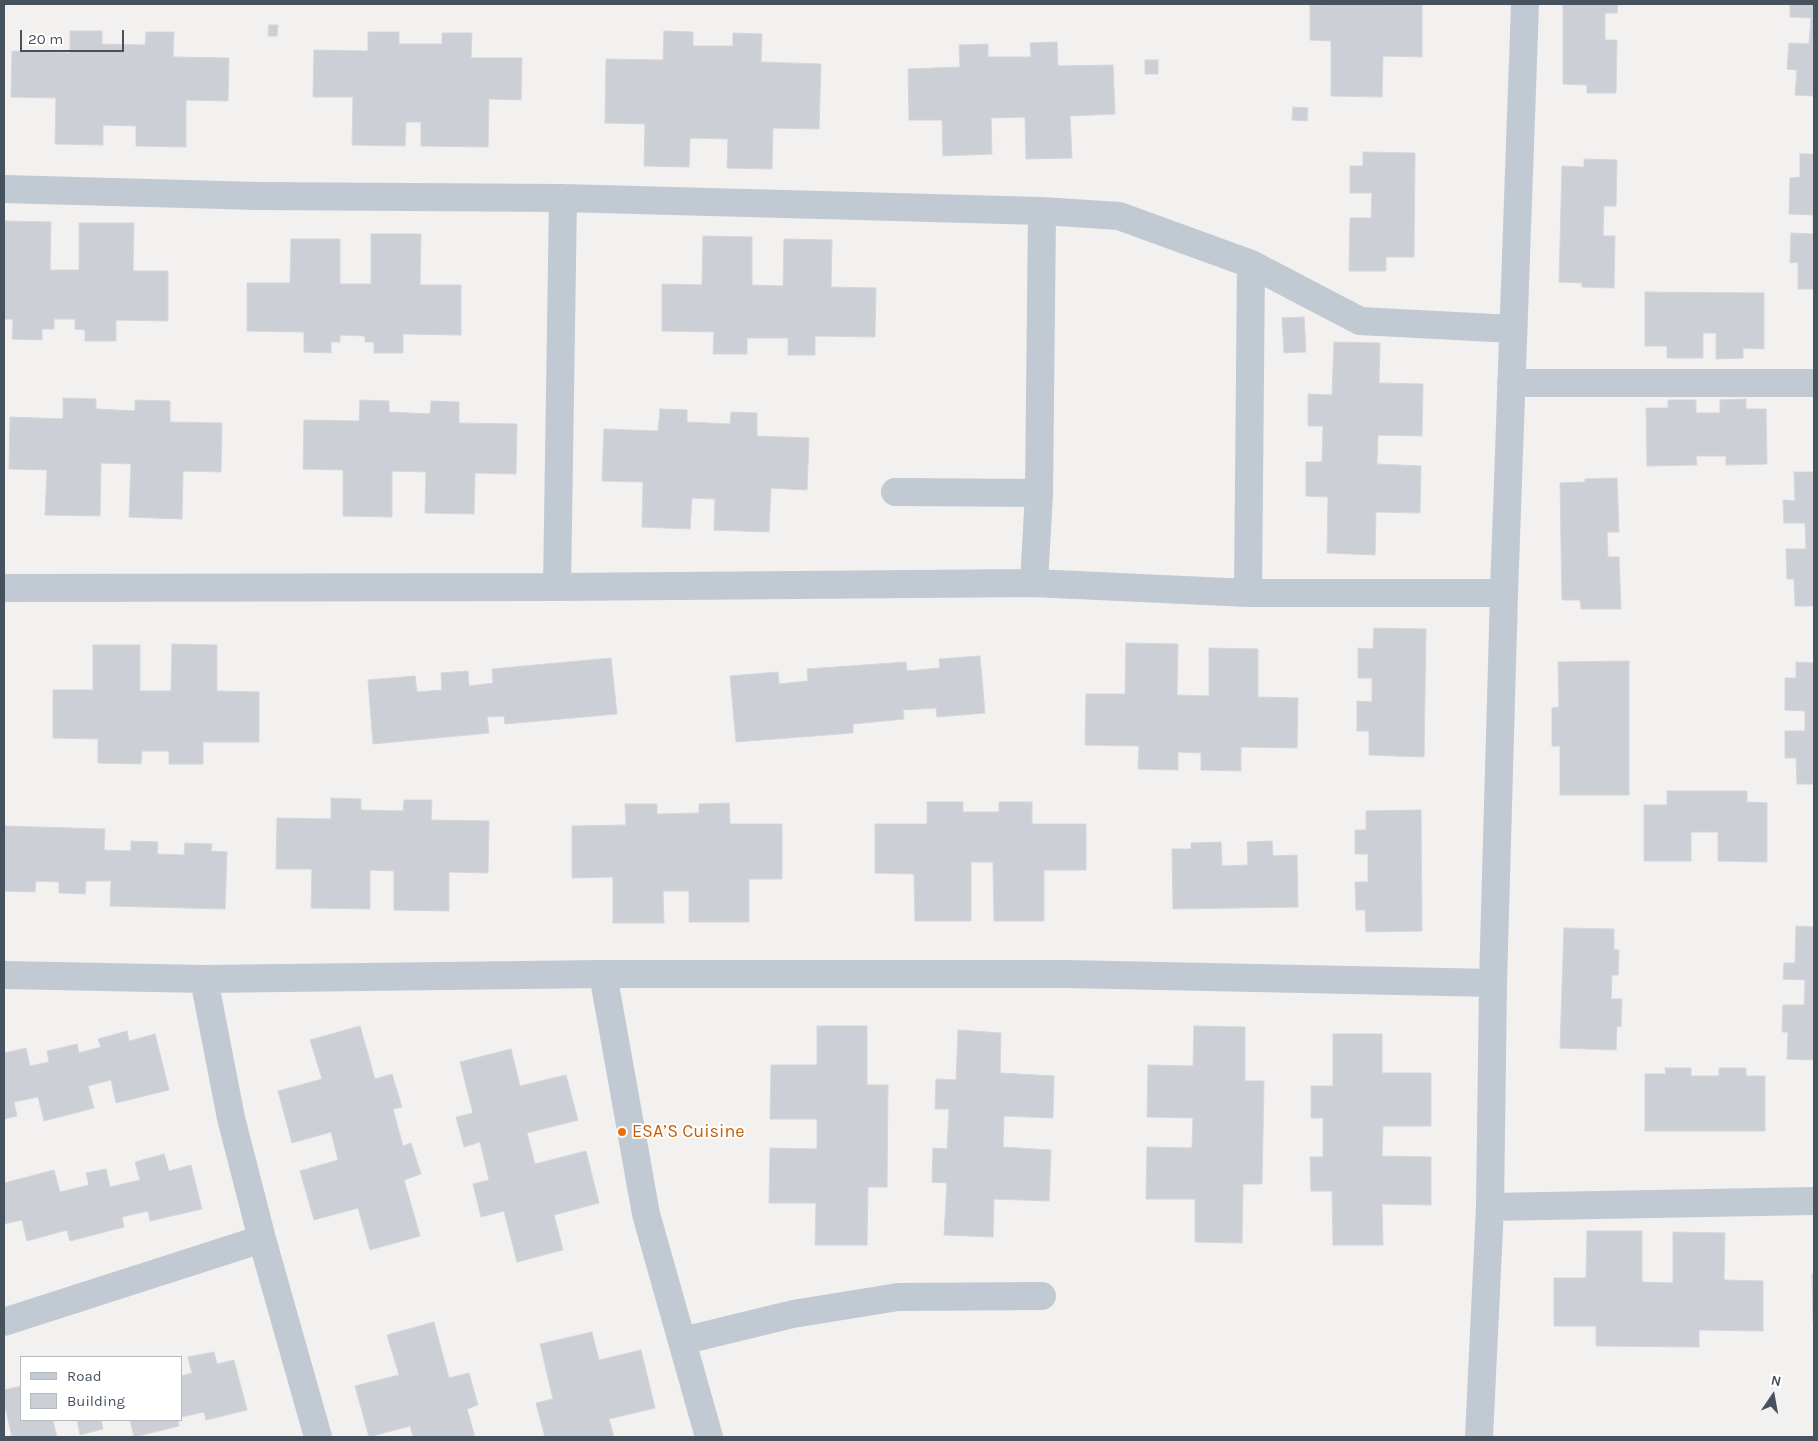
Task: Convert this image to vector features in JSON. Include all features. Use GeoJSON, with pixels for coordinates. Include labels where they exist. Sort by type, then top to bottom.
{"type":"FeatureCollection","features":[{"type":"Feature","properties":{"kind":"street"},"geometry":{"type":"LineString","coordinates":[[1479,1437],[1490,1207],[1493,983],[1504,593],[1525,4]]}},
{"type":"Feature","properties":{"kind":"street"},"geometry":{"type":"LineString","coordinates":[[4,189],[258,196],[563,198],[1042,211],[1119,216],[1250,264],[1360,321],[1513,330]]}},
{"type":"Feature","properties":{"kind":"street"},"geometry":{"type":"LineString","coordinates":[[557,587],[563,198]]}},
{"type":"Feature","properties":{"kind":"street"},"geometry":{"type":"LineString","coordinates":[[1034,583],[1039,493],[1042,211]]}},
{"type":"Feature","properties":{"kind":"street"},"geometry":{"type":"LineString","coordinates":[[1248,593],[1250,264]]}},
{"type":"Feature","properties":{"kind":"street"},"geometry":{"type":"LineString","coordinates":[[1511,384],[1814,383]]}},
{"type":"Feature","properties":{"kind":"street"},"geometry":{"type":"LineString","coordinates":[[895,492],[1039,493]]}},
{"type":"Feature","properties":{"kind":"street"},"geometry":{"type":"LineString","coordinates":[[4,588],[557,587],[1034,583],[1248,593],[1504,593]]}},
{"type":"Feature","properties":{"kind":"street"},"geometry":{"type":"LineString","coordinates":[[4,975],[204,978],[603,974],[1066,974],[1493,983]]}},
{"type":"Feature","properties":{"kind":"street"},"geometry":{"type":"LineString","coordinates":[[603,974],[646,1214],[709,1437]]}},
{"type":"Feature","properties":{"kind":"street"},"geometry":{"type":"LineString","coordinates":[[204,978],[231,1118],[262,1239],[318,1437]]}},
{"type":"Feature","properties":{"kind":"street"},"geometry":{"type":"LineString","coordinates":[[1490,1207],[1814,1201]]}},
{"type":"Feature","properties":{"kind":"street"},"geometry":{"type":"LineString","coordinates":[[4,1322],[262,1239]]}},
{"type":"Feature","properties":{"kind":"street"},"geometry":{"type":"LineString","coordinates":[[682,1341],[793,1314],[898,1297],[1042,1296]]}},
{"type":"Feature","properties":{"kind":"building"},"geometry":{"type":"Polygon","coordinates":[[[1563,4],[1618,4],[1617,13],[1605,13],[1605,40],[1617,40],[1616,93],[1587,93],[1587,85],[1563,84],[1563,4]]]}},
{"type":"Feature","properties":{"kind":"building"},"geometry":{"type":"Polygon","coordinates":[[[1790,4],[1814,4],[1814,96],[1795,95],[1797,70],[1787,69],[1789,43],[1809,44],[1811,18],[1790,17],[1790,4]]]}},
{"type":"Feature","properties":{"kind":"building"},"geometry":{"type":"Polygon","coordinates":[[[1310,5],[1422,5],[1422,57],[1383,56],[1382,97],[1331,96],[1331,41],[1310,40],[1310,5]]]}},
{"type":"Feature","properties":{"kind":"building"},"geometry":{"type":"Polygon","coordinates":[[[269,25],[278,25],[277,36],[268,36],[269,25]]]}},
{"type":"Feature","properties":{"kind":"building"},"geometry":{"type":"Polygon","coordinates":[[[70,31],[102,31],[102,44],[145,45],[146,32],[174,32],[173,57],[229,58],[228,101],[186,100],[186,147],[136,146],[136,126],[103,125],[103,145],[55,144],[56,98],[11,97],[12,51],[70,53],[70,31]]]}},
{"type":"Feature","properties":{"kind":"building"},"geometry":{"type":"Polygon","coordinates":[[[664,31],[693,32],[693,46],[733,46],[733,33],[762,34],[761,62],[821,64],[819,129],[773,128],[772,169],[727,168],[728,139],[690,138],[689,167],[644,166],[645,124],[605,123],[606,59],[663,60],[664,31]]]}},
{"type":"Feature","properties":{"kind":"building"},"geometry":{"type":"Polygon","coordinates":[[[368,32],[399,32],[399,44],[442,44],[442,33],[472,33],[471,58],[522,58],[521,100],[489,99],[488,147],[421,146],[421,122],[406,122],[405,146],[352,145],[353,97],[313,97],[314,50],[368,51],[368,32]]]}},
{"type":"Feature","properties":{"kind":"building"},"geometry":{"type":"Polygon","coordinates":[[[1057,42],[1058,66],[1113,65],[1115,114],[1070,116],[1072,158],[1026,159],[1025,117],[991,118],[992,154],[943,156],[942,120],[909,120],[908,69],[960,67],[959,45],[988,44],[988,57],[1031,57],[1030,43],[1057,42]]]}},
{"type":"Feature","properties":{"kind":"building"},"geometry":{"type":"Polygon","coordinates":[[[1145,60],[1158,60],[1158,74],[1145,74],[1145,60]]]}},
{"type":"Feature","properties":{"kind":"building"},"geometry":{"type":"Polygon","coordinates":[[[1293,107],[1308,108],[1307,121],[1292,120],[1293,107]]]}},
{"type":"Feature","properties":{"kind":"building"},"geometry":{"type":"Polygon","coordinates":[[[1363,152],[1415,153],[1414,257],[1386,257],[1386,271],[1349,271],[1350,218],[1371,218],[1372,193],[1350,193],[1350,166],[1363,166],[1363,152]]]}},
{"type":"Feature","properties":{"kind":"building"},"geometry":{"type":"Polygon","coordinates":[[[1800,154],[1814,154],[1814,289],[1798,289],[1798,262],[1790,263],[1791,233],[1813,234],[1813,215],[1789,214],[1790,178],[1800,177],[1800,154]]]}},
{"type":"Feature","properties":{"kind":"building"},"geometry":{"type":"Polygon","coordinates":[[[1584,159],[1617,160],[1616,206],[1604,206],[1603,236],[1615,236],[1614,288],[1582,287],[1582,283],[1559,282],[1562,166],[1584,167],[1584,159]]]}},
{"type":"Feature","properties":{"kind":"building"},"geometry":{"type":"Polygon","coordinates":[[[4,221],[51,222],[50,270],[79,270],[79,223],[134,223],[133,271],[168,271],[168,321],[116,320],[116,341],[85,341],[85,330],[75,329],[75,319],[54,319],[54,329],[42,329],[42,340],[12,339],[13,319],[4,319],[4,221]]]}},
{"type":"Feature","properties":{"kind":"building"},"geometry":{"type":"Polygon","coordinates":[[[371,234],[421,234],[420,285],[461,285],[461,335],[403,334],[403,353],[374,353],[374,342],[365,342],[365,336],[340,335],[340,342],[331,342],[331,353],[304,352],[304,332],[247,331],[247,283],[290,283],[291,239],[340,239],[340,284],[371,284],[371,234]]]}},
{"type":"Feature","properties":{"kind":"building"},"geometry":{"type":"Polygon","coordinates":[[[703,236],[752,237],[752,285],[783,286],[784,239],[832,240],[831,287],[876,288],[875,337],[815,336],[815,355],[788,355],[788,338],[747,338],[747,354],[713,354],[714,332],[662,331],[662,284],[702,285],[703,236]]]}},
{"type":"Feature","properties":{"kind":"building"},"geometry":{"type":"Polygon","coordinates":[[[1645,292],[1764,293],[1764,349],[1743,348],[1743,358],[1716,359],[1716,333],[1703,333],[1703,358],[1667,358],[1667,346],[1645,346],[1645,292]]]}},
{"type":"Feature","properties":{"kind":"building"},"geometry":{"type":"Polygon","coordinates":[[[1304,317],[1306,352],[1284,353],[1282,318],[1304,317]]]}},
{"type":"Feature","properties":{"kind":"building"},"geometry":{"type":"Polygon","coordinates":[[[1334,342],[1380,343],[1379,383],[1423,384],[1422,436],[1378,435],[1377,464],[1421,466],[1420,513],[1376,512],[1375,555],[1327,553],[1328,497],[1306,496],[1306,462],[1322,462],[1323,426],[1308,426],[1308,394],[1332,395],[1334,342]]]}},
{"type":"Feature","properties":{"kind":"building"},"geometry":{"type":"Polygon","coordinates":[[[63,398],[96,399],[96,409],[135,411],[135,400],[170,401],[170,422],[222,423],[221,472],[183,471],[182,519],[129,517],[131,464],[101,463],[100,516],[45,515],[47,470],[9,469],[10,417],[63,419],[63,398]]]}},
{"type":"Feature","properties":{"kind":"building"},"geometry":{"type":"Polygon","coordinates":[[[1746,399],[1746,409],[1766,409],[1767,464],[1726,465],[1726,456],[1696,456],[1697,465],[1647,466],[1646,408],[1668,408],[1668,400],[1696,400],[1696,413],[1720,413],[1720,400],[1746,399]]]}},
{"type":"Feature","properties":{"kind":"building"},"geometry":{"type":"Polygon","coordinates":[[[360,400],[389,401],[389,412],[430,414],[431,401],[459,402],[459,423],[517,424],[516,474],[475,473],[474,514],[425,513],[426,472],[392,471],[392,517],[343,516],[343,470],[303,469],[304,420],[359,421],[360,400]]]}},
{"type":"Feature","properties":{"kind":"building"},"geometry":{"type":"Polygon","coordinates":[[[660,409],[687,410],[687,422],[730,424],[731,412],[757,413],[757,436],[809,438],[807,490],[771,488],[769,532],[714,530],[715,499],[692,498],[690,529],[642,527],[643,482],[602,481],[604,429],[658,431],[660,409]]]}},
{"type":"Feature","properties":{"kind":"building"},"geometry":{"type":"Polygon","coordinates":[[[1794,472],[1814,472],[1814,606],[1795,606],[1794,579],[1787,579],[1786,549],[1806,549],[1805,523],[1784,523],[1783,500],[1795,501],[1794,472]]]}},
{"type":"Feature","properties":{"kind":"building"},"geometry":{"type":"Polygon","coordinates":[[[1617,478],[1619,532],[1607,532],[1608,557],[1619,557],[1621,609],[1581,609],[1580,600],[1562,600],[1560,483],[1585,482],[1585,479],[1617,478]]]}},
{"type":"Feature","properties":{"kind":"building"},"geometry":{"type":"Polygon","coordinates":[[[1374,628],[1426,629],[1424,757],[1369,755],[1369,731],[1357,731],[1357,701],[1372,702],[1372,678],[1358,678],[1358,648],[1373,649],[1374,628]]]}},
{"type":"Feature","properties":{"kind":"building"},"geometry":{"type":"Polygon","coordinates":[[[1126,643],[1178,644],[1177,695],[1209,696],[1209,648],[1258,649],[1258,697],[1298,698],[1297,748],[1241,747],[1241,771],[1201,770],[1201,753],[1178,752],[1178,770],[1138,769],[1139,746],[1085,745],[1086,694],[1125,694],[1126,643]]]}},
{"type":"Feature","properties":{"kind":"building"},"geometry":{"type":"Polygon","coordinates":[[[172,644],[217,645],[217,691],[259,692],[259,742],[203,742],[203,764],[169,764],[169,751],[142,751],[141,764],[98,763],[98,739],[53,738],[53,690],[93,690],[93,645],[140,645],[140,691],[171,691],[172,644]]]}},
{"type":"Feature","properties":{"kind":"building"},"geometry":{"type":"Polygon","coordinates":[[[980,656],[985,713],[937,717],[936,708],[903,710],[904,719],[853,724],[853,733],[736,742],[730,676],[778,672],[779,684],[808,681],[807,669],[906,662],[907,671],[940,668],[939,659],[980,656]]]}},
{"type":"Feature","properties":{"kind":"building"},"geometry":{"type":"Polygon","coordinates":[[[611,658],[617,714],[505,724],[504,716],[487,717],[489,733],[373,744],[368,680],[415,676],[417,692],[442,690],[441,673],[468,671],[469,686],[493,683],[492,669],[611,658]]]}},
{"type":"Feature","properties":{"kind":"building"},"geometry":{"type":"Polygon","coordinates":[[[1629,661],[1629,795],[1560,795],[1560,746],[1552,746],[1552,708],[1559,707],[1558,662],[1629,661]]]}},
{"type":"Feature","properties":{"kind":"building"},"geometry":{"type":"Polygon","coordinates":[[[1796,662],[1814,663],[1814,784],[1797,784],[1796,758],[1785,758],[1785,731],[1805,731],[1805,711],[1785,710],[1785,678],[1796,678],[1796,662]]]}},
{"type":"Feature","properties":{"kind":"building"},"geometry":{"type":"Polygon","coordinates":[[[1667,791],[1747,791],[1747,802],[1767,803],[1767,862],[1718,861],[1718,832],[1691,832],[1691,861],[1644,861],[1644,805],[1667,805],[1667,791]]]}},
{"type":"Feature","properties":{"kind":"building"},"geometry":{"type":"Polygon","coordinates":[[[331,798],[361,799],[361,810],[403,811],[404,800],[432,800],[431,820],[489,821],[488,873],[449,872],[449,911],[394,910],[394,871],[370,870],[370,909],[311,908],[312,869],[276,869],[277,818],[331,819],[331,798]]]}},
{"type":"Feature","properties":{"kind":"building"},"geometry":{"type":"Polygon","coordinates":[[[927,802],[963,802],[963,812],[999,812],[999,802],[1032,802],[1032,824],[1086,824],[1086,870],[1044,870],[1044,921],[994,921],[993,862],[971,862],[971,921],[915,921],[914,874],[875,873],[875,824],[927,824],[927,802]]]}},
{"type":"Feature","properties":{"kind":"building"},"geometry":{"type":"Polygon","coordinates":[[[729,803],[730,824],[782,824],[782,879],[749,879],[749,922],[689,922],[689,891],[663,891],[664,923],[613,923],[613,877],[572,878],[572,826],[626,825],[625,804],[657,804],[657,814],[699,813],[699,804],[729,803]]]}},
{"type":"Feature","properties":{"kind":"building"},"geometry":{"type":"Polygon","coordinates":[[[1421,810],[1422,931],[1366,932],[1365,910],[1356,910],[1355,882],[1368,882],[1368,854],[1355,854],[1355,830],[1366,830],[1366,811],[1421,810]]]}},
{"type":"Feature","properties":{"kind":"building"},"geometry":{"type":"Polygon","coordinates":[[[4,826],[105,829],[104,850],[131,851],[131,841],[158,842],[157,854],[184,855],[185,843],[212,844],[211,851],[227,852],[225,909],[110,906],[111,881],[86,881],[85,894],[59,893],[59,882],[36,881],[35,892],[4,891],[4,826]]]}},
{"type":"Feature","properties":{"kind":"building"},"geometry":{"type":"Polygon","coordinates":[[[1272,841],[1273,856],[1297,855],[1298,907],[1173,909],[1172,849],[1191,849],[1191,843],[1221,842],[1222,866],[1248,865],[1247,842],[1272,841]]]}},
{"type":"Feature","properties":{"kind":"building"},"geometry":{"type":"Polygon","coordinates":[[[1796,926],[1814,927],[1814,1060],[1787,1059],[1788,1032],[1782,1032],[1783,1005],[1804,1005],[1805,980],[1783,979],[1784,963],[1795,963],[1796,926]]]}},
{"type":"Feature","properties":{"kind":"building"},"geometry":{"type":"Polygon","coordinates":[[[1564,928],[1614,929],[1614,950],[1619,950],[1618,975],[1612,975],[1611,999],[1622,999],[1621,1027],[1617,1026],[1616,1050],[1560,1048],[1564,928]]]}},
{"type":"Feature","properties":{"kind":"building"},"geometry":{"type":"Polygon","coordinates":[[[360,1026],[375,1079],[392,1074],[402,1107],[393,1109],[403,1146],[411,1143],[421,1174],[404,1180],[420,1236],[370,1250],[358,1208],[314,1220],[300,1171],[338,1160],[331,1132],[292,1143],[278,1091],[322,1079],[310,1040],[360,1026]]]}},
{"type":"Feature","properties":{"kind":"building"},"geometry":{"type":"Polygon","coordinates":[[[817,1026],[867,1026],[867,1085],[888,1085],[887,1187],[868,1187],[867,1245],[815,1245],[816,1203],[769,1203],[770,1148],[817,1149],[817,1119],[770,1119],[771,1065],[817,1065],[817,1026]]]}},
{"type":"Feature","properties":{"kind":"building"},"geometry":{"type":"Polygon","coordinates":[[[1194,1026],[1245,1027],[1245,1081],[1264,1081],[1262,1184],[1243,1184],[1242,1243],[1195,1242],[1195,1199],[1146,1199],[1147,1147],[1192,1148],[1193,1118],[1147,1117],[1148,1065],[1193,1066],[1194,1026]]]}},
{"type":"Feature","properties":{"kind":"building"},"geometry":{"type":"Polygon","coordinates":[[[958,1030],[1001,1033],[1000,1073],[1054,1076],[1053,1118],[1004,1116],[1003,1147],[1051,1150],[1049,1201],[994,1199],[993,1237],[944,1235],[947,1183],[932,1182],[933,1148],[947,1149],[949,1109],[935,1109],[936,1079],[956,1080],[958,1030]]]}},
{"type":"Feature","properties":{"kind":"building"},"geometry":{"type":"Polygon","coordinates":[[[127,1031],[129,1041],[155,1034],[169,1090],[116,1103],[111,1080],[88,1086],[94,1108],[44,1121],[38,1097],[14,1102],[17,1116],[4,1119],[4,1053],[26,1048],[30,1066],[49,1062],[47,1051],[77,1044],[79,1053],[101,1047],[98,1039],[127,1031]]]}},
{"type":"Feature","properties":{"kind":"building"},"geometry":{"type":"Polygon","coordinates":[[[1333,1034],[1382,1034],[1382,1073],[1431,1073],[1431,1126],[1383,1126],[1382,1156],[1431,1157],[1431,1205],[1382,1204],[1383,1245],[1333,1245],[1332,1191],[1311,1191],[1310,1157],[1323,1157],[1323,1118],[1311,1118],[1311,1086],[1333,1086],[1333,1034]]]}},
{"type":"Feature","properties":{"kind":"building"},"geometry":{"type":"Polygon","coordinates":[[[511,1049],[520,1086],[566,1075],[578,1120],[527,1133],[535,1164],[586,1151],[599,1203],[554,1215],[563,1250],[517,1262],[504,1211],[481,1217],[473,1184],[489,1180],[480,1142],[464,1147],[456,1117],[473,1113],[460,1062],[511,1049]]]}},
{"type":"Feature","properties":{"kind":"building"},"geometry":{"type":"Polygon","coordinates":[[[1665,1068],[1691,1068],[1691,1076],[1719,1076],[1719,1068],[1746,1068],[1746,1076],[1765,1076],[1765,1131],[1645,1131],[1645,1074],[1666,1074],[1665,1068]]]}},
{"type":"Feature","properties":{"kind":"building"},"geometry":{"type":"Polygon","coordinates":[[[164,1154],[169,1171],[191,1165],[202,1209],[150,1221],[148,1211],[122,1217],[124,1227],[70,1241],[67,1230],[27,1241],[22,1220],[4,1224],[4,1183],[54,1170],[60,1192],[89,1185],[86,1173],[106,1169],[110,1187],[140,1180],[135,1162],[164,1154]]]}},
{"type":"Feature","properties":{"kind":"building"},"geometry":{"type":"Polygon","coordinates":[[[1587,1231],[1642,1231],[1642,1282],[1673,1283],[1673,1232],[1725,1233],[1724,1280],[1763,1281],[1763,1331],[1699,1330],[1699,1347],[1596,1346],[1596,1326],[1554,1326],[1554,1278],[1586,1278],[1587,1231]]]}},
{"type":"Feature","properties":{"kind":"building"},"geometry":{"type":"Polygon","coordinates":[[[1812,1274],[1814,1274],[1814,1322],[1813,1322],[1812,1274]]]}},
{"type":"Feature","properties":{"kind":"building"},"geometry":{"type":"Polygon","coordinates":[[[434,1322],[449,1378],[469,1373],[478,1405],[467,1409],[475,1437],[413,1437],[410,1426],[369,1437],[355,1386],[399,1375],[387,1335],[434,1322]]]}},
{"type":"Feature","properties":{"kind":"building"},"geometry":{"type":"Polygon","coordinates":[[[592,1332],[599,1360],[641,1350],[655,1408],[609,1419],[614,1437],[545,1437],[536,1403],[553,1399],[540,1344],[592,1332]]]}},
{"type":"Feature","properties":{"kind":"building"},"geometry":{"type":"Polygon","coordinates":[[[214,1352],[217,1364],[234,1360],[247,1410],[206,1420],[204,1412],[182,1417],[182,1376],[192,1373],[188,1357],[214,1352]]]}},
{"type":"Feature","properties":{"kind":"building"},"geometry":{"type":"Polygon","coordinates":[[[20,1386],[20,1421],[53,1421],[57,1437],[12,1437],[4,1402],[4,1390],[20,1386]]]}},
{"type":"Feature","properties":{"kind":"building"},"geometry":{"type":"Polygon","coordinates":[[[77,1421],[101,1421],[103,1429],[80,1435],[77,1421]]]}},
{"type":"Feature","properties":{"kind":"building"},"geometry":{"type":"Polygon","coordinates":[[[130,1421],[178,1421],[179,1426],[134,1437],[130,1421]]]}},
{"type":"Feature","properties":{"kind":"place","name":"ESA’S Cuisine"},"geometry":{"type":"Point","coordinates":[622,1132]}}]}
